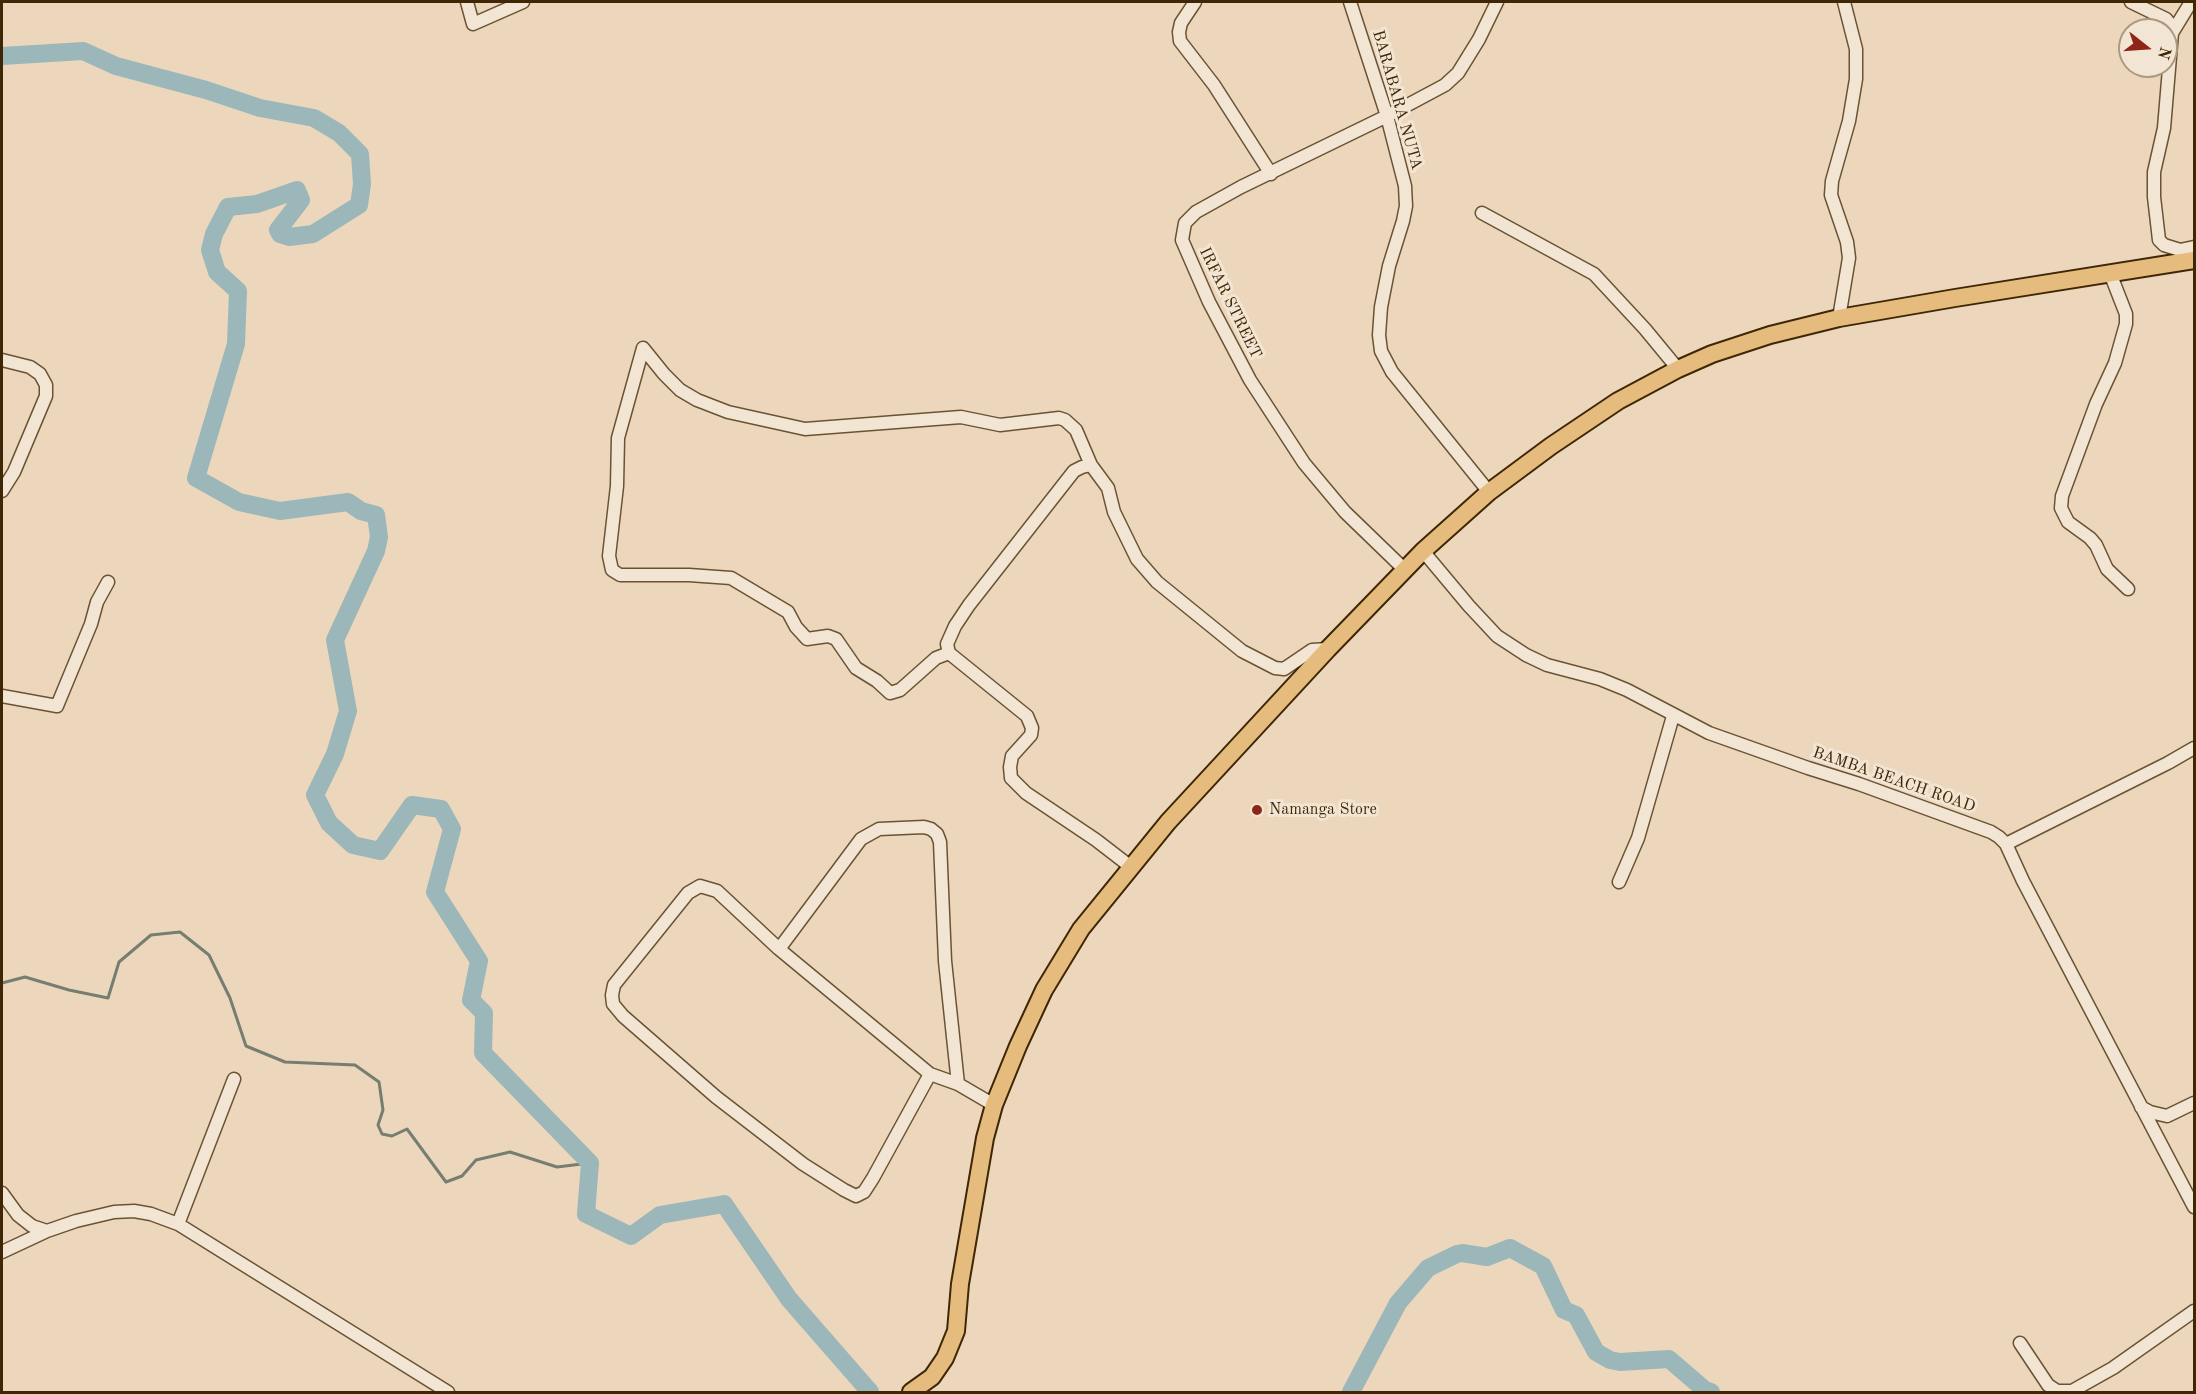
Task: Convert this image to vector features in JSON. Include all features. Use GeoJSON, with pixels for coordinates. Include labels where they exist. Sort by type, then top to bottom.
{"type":"FeatureCollection","features":[{"type":"Feature","properties":{"kind":"main road"},"geometry":{"type":"LineString","coordinates":[[911,1392],[932,1377],[945,1358],[956,1331],[960,1284],[985,1138],[994,1105],[1017,1046],[1044,990],[1081,929],[1168,822],[1328,649],[1423,551],[1489,492],[1582,424],[1618,401],[1712,354],[1770,335],[1839,318],[2194,260]]}},
{"type":"Feature","properties":{"kind":"street"},"geometry":{"type":"LineString","coordinates":[[466,2],[473,24],[523,2]]}},
{"type":"Feature","properties":{"kind":"street"},"geometry":{"type":"LineString","coordinates":[[1195,2],[1181,23],[1180,41],[1214,85],[1271,174]]}},
{"type":"Feature","properties":{"kind":"street","name":"BARABARA NUTA"},"geometry":{"type":"LineString","coordinates":[[1350,2],[1387,116],[1405,186],[1406,206],[1389,266],[1381,307],[1379,335],[1381,351],[1392,372],[1489,492]]}},
{"type":"Feature","properties":{"kind":"street","name":"IRFAR STREET"},"geometry":{"type":"LineString","coordinates":[[1405,570],[1345,512],[1304,463],[1250,380],[1209,302],[1182,240],[1185,223],[1196,212],[1241,187],[1445,85],[1458,74],[1497,2]]}},
{"type":"Feature","properties":{"kind":"street"},"geometry":{"type":"LineString","coordinates":[[1839,318],[1849,258],[1847,242],[1831,195],[1832,181],[1849,121],[1856,79],[1856,50],[1844,2]]}},
{"type":"Feature","properties":{"kind":"street"},"geometry":{"type":"LineString","coordinates":[[2131,2],[2164,18]]}},
{"type":"Feature","properties":{"kind":"street"},"geometry":{"type":"LineString","coordinates":[[2178,23],[2191,2]]}},
{"type":"Feature","properties":{"kind":"street"},"geometry":{"type":"LineString","coordinates":[[2168,78],[2164,128],[2154,172],[2154,197],[2159,240],[2164,245],[2180,250],[2194,247]]}},
{"type":"Feature","properties":{"kind":"street"},"geometry":{"type":"LineString","coordinates":[[1482,213],[1594,274],[1678,369]]}},
{"type":"Feature","properties":{"kind":"street"},"geometry":{"type":"LineString","coordinates":[[2110,273],[2126,314],[2126,324],[2115,363],[2096,404],[2062,496],[2061,508],[2068,522],[2090,538],[2096,545],[2107,569],[2128,589]]}},
{"type":"Feature","properties":{"kind":"street"},"geometry":{"type":"LineString","coordinates":[[949,653],[936,658],[900,690],[890,693],[877,681],[856,668],[836,639],[828,636],[807,639],[796,627],[788,612],[731,578],[689,575],[620,575],[612,570],[609,556],[617,486],[618,438],[643,348],[680,390],[697,400],[728,412],[805,429],[961,417],[1000,425],[1059,418],[1065,420],[1076,430],[1091,465],[1108,488],[1114,512],[1137,559],[1157,582],[1242,651],[1275,668],[1284,669],[1312,650],[1328,649]]}},
{"type":"Feature","properties":{"kind":"street"},"geometry":{"type":"LineString","coordinates":[[2,360],[30,368],[40,374],[46,385],[46,396],[18,461],[2,491]]}},
{"type":"Feature","properties":{"kind":"street"},"geometry":{"type":"LineString","coordinates":[[1091,465],[1074,471],[969,605],[955,626],[947,644],[949,653],[1027,716],[1032,728],[1031,735],[1012,756],[1011,778],[1026,793],[1096,840],[1131,867]]}},
{"type":"Feature","properties":{"kind":"street","name":"BAMBA BEACH ROAD"},"geometry":{"type":"LineString","coordinates":[[1423,551],[1497,636],[1547,665],[1600,679],[1627,690],[1673,716],[1738,744],[1991,831],[2006,844],[2194,1207]]}},
{"type":"Feature","properties":{"kind":"street"},"geometry":{"type":"LineString","coordinates":[[2,696],[57,706],[91,624],[97,602],[108,582]]}},
{"type":"Feature","properties":{"kind":"street"},"geometry":{"type":"LineString","coordinates":[[1619,882],[1638,838],[1673,716]]}},
{"type":"Feature","properties":{"kind":"street"},"geometry":{"type":"LineString","coordinates":[[2006,844],[2168,764],[2194,748]]}},
{"type":"Feature","properties":{"kind":"street"},"geometry":{"type":"LineString","coordinates":[[779,949],[861,839],[879,829],[924,827],[931,829],[937,834],[940,842],[945,961],[958,1084]]}},
{"type":"Feature","properties":{"kind":"street"},"geometry":{"type":"LineString","coordinates":[[930,1074],[873,1178],[864,1192],[856,1196],[803,1164],[716,1097],[623,1016],[613,1004],[614,985],[688,894],[700,886],[717,891],[779,949],[930,1074],[958,1084],[994,1105]]}},
{"type":"Feature","properties":{"kind":"street"},"geometry":{"type":"LineString","coordinates":[[178,1224],[234,1079]]}},
{"type":"Feature","properties":{"kind":"street"},"geometry":{"type":"LineString","coordinates":[[2141,1107],[2167,1116],[2194,1103]]}},
{"type":"Feature","properties":{"kind":"street"},"geometry":{"type":"LineString","coordinates":[[2,1193],[18,1215],[32,1226],[47,1231]]}},
{"type":"Feature","properties":{"kind":"street"},"geometry":{"type":"LineString","coordinates":[[2,1252],[47,1231],[76,1221],[114,1212],[134,1211],[151,1214],[178,1224],[448,1392]]}},
{"type":"Feature","properties":{"kind":"street"},"geometry":{"type":"LineString","coordinates":[[2020,1343],[2048,1385],[2057,1391],[2072,1391],[2113,1368],[2194,1311]]}},
{"type":"Feature","properties":{"kind":"waterway"},"geometry":{"type":"LineString","coordinates":[[2,56],[83,51],[116,66],[206,90],[260,108],[314,118],[339,133],[360,154],[362,184],[359,205],[313,234],[289,237],[280,234],[278,230],[301,200],[297,190],[257,204],[228,207],[214,234],[210,250],[217,272],[238,291],[236,344],[196,478],[239,502],[280,511],[348,502],[361,511],[376,515],[379,537],[376,551],[335,640],[348,711],[335,754],[315,795],[329,823],[353,845],[380,851],[412,805],[441,809],[452,829],[435,892],[479,961],[471,1000],[484,1013],[483,1053],[590,1163],[586,1214],[631,1236],[660,1215],[724,1204],[789,1299],[870,1392]]}},
{"type":"Feature","properties":{"kind":"waterway"},"geometry":{"type":"LineString","coordinates":[[2,983],[25,977],[69,990],[108,998],[119,962],[151,935],[180,932],[209,955],[230,998],[246,1046],[285,1062],[355,1065],[379,1082],[383,1110],[378,1125],[382,1134],[392,1136],[407,1129],[446,1182],[462,1176],[476,1160],[510,1152],[557,1167],[590,1163]]}},
{"type":"Feature","properties":{"kind":"waterway"},"geometry":{"type":"LineString","coordinates":[[1351,1392],[1398,1303],[1428,1268],[1457,1254],[1487,1257],[1510,1248],[1543,1266],[1564,1310],[1576,1315],[1596,1352],[1610,1360],[1620,1362],[1669,1359],[1705,1390],[1711,1392]]}},
{"type":"Feature","properties":{"kind":"place","name":"Namanga Store"},"geometry":{"type":"Point","coordinates":[1257,810]}}]}
